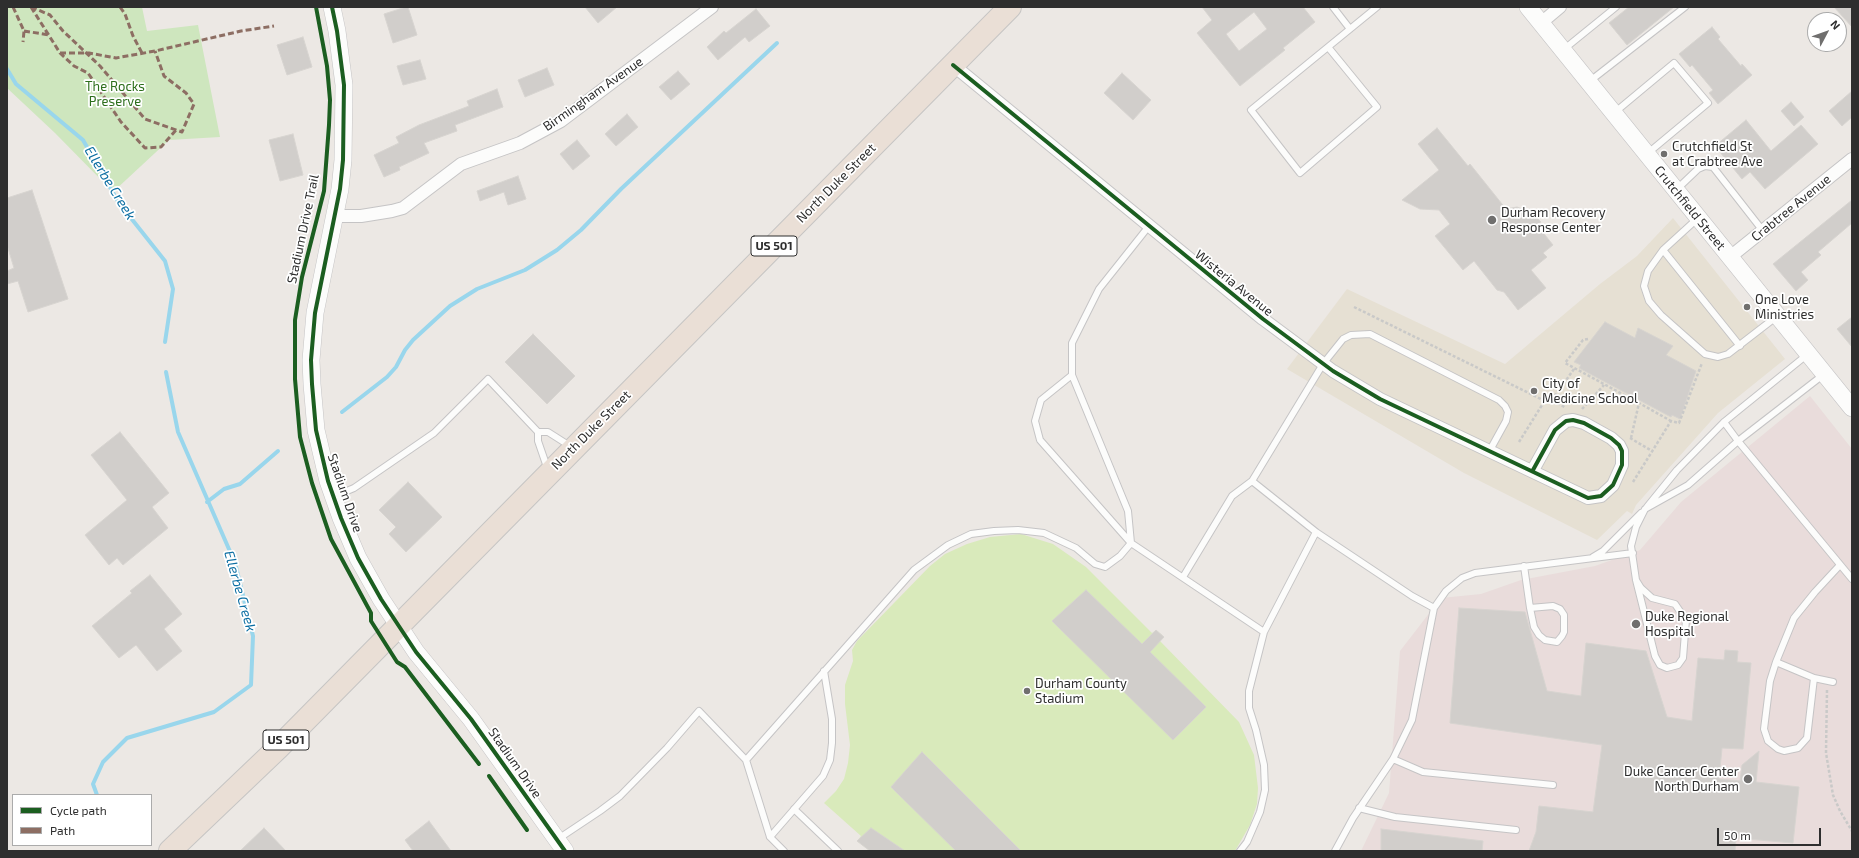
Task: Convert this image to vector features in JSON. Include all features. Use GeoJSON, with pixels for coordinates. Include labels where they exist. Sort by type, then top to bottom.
{"type":"FeatureCollection","features":[{"type":"Feature","properties":{"kind":"highway","name":"North Duke Street"},"geometry":{"type":"LineString","coordinates":[[170,851],[278,748],[1010,7]]}},
{"type":"Feature","properties":{"kind":"street","name":"Stadium Drive"},"geometry":{"type":"LineString","coordinates":[[332,7],[337,31],[345,106],[343,160],[340,190],[315,313],[311,360],[316,430],[326,474],[333,497],[358,558],[381,600],[416,652],[471,719],[560,845]]}},
{"type":"Feature","properties":{"kind":"street","name":"Birmingham Avenue"},"geometry":{"type":"LineString","coordinates":[[335,216],[361,216],[392,212],[403,208],[461,164],[520,143],[561,120],[712,7]]}},
{"type":"Feature","properties":{"kind":"street","name":"Crutchfield Street"},"geometry":{"type":"LineString","coordinates":[[1528,7],[1852,408]]}},
{"type":"Feature","properties":{"kind":"street"},"geometry":{"type":"LineString","coordinates":[[1541,23],[1560,7]]}},
{"type":"Feature","properties":{"kind":"street","name":"Wisteria Avenue"},"geometry":{"type":"LineString","coordinates":[[953,65],[1263,320],[1323,364],[1380,399],[1533,470],[1582,496],[1597,498],[1605,493],[1617,477],[1623,460],[1622,451],[1619,445],[1611,438],[1584,423],[1573,420],[1566,422],[1555,430],[1533,470]]}},
{"type":"Feature","properties":{"kind":"street","name":"Crabtree Avenue"},"geometry":{"type":"LineString","coordinates":[[1730,258],[1852,159]]}},
{"type":"Feature","properties":{"kind":"lane"},"geometry":{"type":"LineString","coordinates":[[1333,7],[1350,29]]}},
{"type":"Feature","properties":{"kind":"lane"},"geometry":{"type":"LineString","coordinates":[[1328,47],[1377,107],[1300,173],[1251,110],[1328,47],[1350,29],[1377,7]]}},
{"type":"Feature","properties":{"kind":"lane"},"geometry":{"type":"LineString","coordinates":[[1563,50],[1616,7]]}},
{"type":"Feature","properties":{"kind":"lane"},"geometry":{"type":"LineString","coordinates":[[1589,82],[1685,7]]}},
{"type":"Feature","properties":{"kind":"lane"},"geometry":{"type":"LineString","coordinates":[[1614,113],[1674,63],[1708,103],[1647,154]]}},
{"type":"Feature","properties":{"kind":"lane"},"geometry":{"type":"LineString","coordinates":[[1676,190],[1698,169],[1704,166],[1713,166],[1763,231]]}},
{"type":"Feature","properties":{"kind":"lane"},"geometry":{"type":"LineString","coordinates":[[1698,218],[1663,250],[1648,271],[1644,286],[1649,301],[1661,315],[1705,354],[1718,357],[1728,354],[1740,346],[1777,316]]}},
{"type":"Feature","properties":{"kind":"lane"},"geometry":{"type":"LineString","coordinates":[[746,760],[914,570],[948,545],[971,534],[1018,530],[1044,533],[1076,548],[1095,564],[1105,567],[1120,556],[1131,543],[1128,511],[1072,375],[1072,342],[1099,288],[1149,226]]}},
{"type":"Feature","properties":{"kind":"lane"},"geometry":{"type":"LineString","coordinates":[[1663,250],[1740,346]]}},
{"type":"Feature","properties":{"kind":"lane"},"geometry":{"type":"LineString","coordinates":[[1183,578],[1232,496],[1252,481],[1323,364],[1343,339],[1351,334],[1370,334],[1499,400],[1508,412],[1506,421],[1490,450]]}},
{"type":"Feature","properties":{"kind":"lane"},"geometry":{"type":"LineString","coordinates":[[1589,559],[1603,551],[1645,509],[1676,470],[1724,422],[1808,354]]}},
{"type":"Feature","properties":{"kind":"lane"},"geometry":{"type":"LineString","coordinates":[[1636,580],[1652,598],[1674,604],[1686,620],[1683,658],[1678,665],[1667,668],[1660,666],[1655,656],[1636,580],[1632,546],[1636,527],[1645,509],[1688,485],[1738,442],[1824,374]]}},
{"type":"Feature","properties":{"kind":"lane"},"geometry":{"type":"LineString","coordinates":[[1072,375],[1041,400],[1035,421],[1040,440],[1131,543],[1264,632]]}},
{"type":"Feature","properties":{"kind":"lane"},"geometry":{"type":"LineString","coordinates":[[333,497],[365,481],[434,433],[488,379],[538,432],[538,441],[549,473]]}},
{"type":"Feature","properties":{"kind":"lane"},"geometry":{"type":"LineString","coordinates":[[1724,422],[1738,442],[1852,579]]}},
{"type":"Feature","properties":{"kind":"lane"},"geometry":{"type":"LineString","coordinates":[[538,432],[548,432],[573,448]]}},
{"type":"Feature","properties":{"kind":"lane"},"geometry":{"type":"LineString","coordinates":[[1252,481],[1316,532],[1412,596],[1434,608]]}},
{"type":"Feature","properties":{"kind":"lane"},"geometry":{"type":"LineString","coordinates":[[1240,851],[1247,842],[1260,812],[1264,790],[1264,765],[1249,708],[1249,691],[1264,632],[1316,532]]}},
{"type":"Feature","properties":{"kind":"lane"},"geometry":{"type":"LineString","coordinates":[[1335,851],[1359,808],[1393,759],[1412,720],[1434,608],[1446,591],[1462,578],[1475,573],[1632,553]]}},
{"type":"Feature","properties":{"kind":"lane"},"geometry":{"type":"LineString","coordinates":[[1814,678],[1808,738],[1798,748],[1784,751],[1778,749],[1768,741],[1764,729],[1770,681],[1776,662],[1794,618],[1840,565]]}},
{"type":"Feature","properties":{"kind":"lane"},"geometry":{"type":"LineString","coordinates":[[1524,566],[1530,608],[1534,627],[1538,635],[1544,640],[1557,642],[1564,632],[1564,615],[1560,609],[1553,606],[1530,608]]}},
{"type":"Feature","properties":{"kind":"lane"},"geometry":{"type":"LineString","coordinates":[[1776,662],[1814,678],[1833,682]]}},
{"type":"Feature","properties":{"kind":"lane"},"geometry":{"type":"LineString","coordinates":[[770,837],[823,776],[830,760],[832,719],[824,671]]}},
{"type":"Feature","properties":{"kind":"lane"},"geometry":{"type":"LineString","coordinates":[[560,845],[620,796],[667,748],[699,711],[746,760],[770,837],[784,851]]}},
{"type":"Feature","properties":{"kind":"lane"},"geometry":{"type":"LineString","coordinates":[[1393,759],[1423,772],[1553,786]]}},
{"type":"Feature","properties":{"kind":"lane"},"geometry":{"type":"LineString","coordinates":[[1359,808],[1395,817],[1516,830]]}},
{"type":"Feature","properties":{"kind":"lane"},"geometry":{"type":"LineString","coordinates":[[794,809],[838,851]]}},
{"type":"Feature","properties":{"kind":"path"},"geometry":{"type":"LineString","coordinates":[[1354,307],[1545,401]]}},
{"type":"Feature","properties":{"kind":"path"},"geometry":{"type":"LineString","coordinates":[[1588,339],[1583,340],[1565,363],[1671,421],[1679,423],[1702,362]]}},
{"type":"Feature","properties":{"kind":"path"},"geometry":{"type":"LineString","coordinates":[[1552,400],[1574,369]]}},
{"type":"Feature","properties":{"kind":"path"},"geometry":{"type":"LineString","coordinates":[[1582,409],[1604,385]]}},
{"type":"Feature","properties":{"kind":"path"},"geometry":{"type":"LineString","coordinates":[[1631,438],[1639,403]]}},
{"type":"Feature","properties":{"kind":"path"},"geometry":{"type":"LineString","coordinates":[[1633,482],[1671,421]]}},
{"type":"Feature","properties":{"kind":"path"},"geometry":{"type":"LineString","coordinates":[[1827,690],[1826,745],[1832,788],[1840,811],[1852,831]]}},
{"type":"Feature","properties":{"kind":"shaded area","name":"City of Medicine School"},"geometry":{"type":"Polygon","coordinates":[[[1673,218],[1785,359],[1718,413],[1636,505],[1632,514],[1627,511],[1597,540],[1464,473],[1287,369],[1347,289],[1505,364],[1600,284],[1637,256],[1673,218]]]}},
{"type":"Feature","properties":{"kind":"shaded area","name":"Duke Regional Hospital"},"geometry":{"type":"Polygon","coordinates":[[[1810,396],[1852,449],[1852,851],[1361,851],[1389,793],[1400,651],[1441,598],[1481,594],[1521,580],[1595,566],[1640,550],[1681,502],[1810,396]]]}},
{"type":"Feature","properties":{"kind":"green space","name":"The Rocks Preserve"},"geometry":{"type":"Polygon","coordinates":[[[7,7],[142,7],[147,31],[198,25],[220,137],[169,140],[113,192],[55,133],[7,88],[7,7]]]}},
{"type":"Feature","properties":{"kind":"green space","name":"Durham County Stadium"},"geometry":{"type":"Polygon","coordinates":[[[1021,534],[1053,544],[1086,567],[1152,633],[1156,630],[1164,637],[1160,641],[1239,722],[1254,755],[1258,788],[1257,804],[1250,825],[1235,851],[870,851],[857,841],[861,836],[824,803],[836,791],[844,779],[848,763],[850,745],[845,704],[845,685],[853,661],[852,650],[857,641],[930,566],[945,554],[967,544],[990,537],[1021,534]]]}},
{"type":"Feature","properties":{"kind":"building"},"geometry":{"type":"Polygon","coordinates":[[[408,7],[417,35],[393,43],[384,14],[408,7]]]}},
{"type":"Feature","properties":{"kind":"building"},"geometry":{"type":"Polygon","coordinates":[[[585,7],[617,7],[598,23],[585,7]]]}},
{"type":"Feature","properties":{"kind":"building"},"geometry":{"type":"Polygon","coordinates":[[[1202,7],[1303,7],[1315,22],[1283,48],[1285,50],[1240,86],[1197,33],[1212,20],[1202,7]],[[1254,12],[1226,34],[1239,51],[1267,29],[1254,12]]]}},
{"type":"Feature","properties":{"kind":"building"},"geometry":{"type":"Polygon","coordinates":[[[1629,7],[1674,7],[1627,45],[1609,23],[1629,7]]]}},
{"type":"Feature","properties":{"kind":"building"},"geometry":{"type":"Polygon","coordinates":[[[1834,7],[1852,7],[1852,27],[1847,21],[1847,12],[1838,12],[1834,7]]]}},
{"type":"Feature","properties":{"kind":"building"},"geometry":{"type":"Polygon","coordinates":[[[756,9],[770,26],[749,42],[745,37],[718,60],[707,47],[724,31],[726,33],[756,9]]]}},
{"type":"Feature","properties":{"kind":"building"},"geometry":{"type":"Polygon","coordinates":[[[1712,27],[1720,37],[1718,39],[1741,66],[1742,64],[1752,75],[1718,104],[1709,93],[1713,90],[1692,65],[1690,67],[1679,54],[1712,27]]]}},
{"type":"Feature","properties":{"kind":"building"},"geometry":{"type":"Polygon","coordinates":[[[303,37],[312,67],[287,75],[277,45],[303,37]]]}},
{"type":"Feature","properties":{"kind":"building"},"geometry":{"type":"Polygon","coordinates":[[[420,60],[426,79],[403,85],[397,66],[420,60]]]}},
{"type":"Feature","properties":{"kind":"building"},"geometry":{"type":"Polygon","coordinates":[[[547,68],[554,85],[525,97],[518,80],[547,68]]]}},
{"type":"Feature","properties":{"kind":"building"},"geometry":{"type":"Polygon","coordinates":[[[678,71],[690,84],[671,100],[659,87],[678,71]]]}},
{"type":"Feature","properties":{"kind":"building"},"geometry":{"type":"Polygon","coordinates":[[[1122,73],[1151,100],[1133,120],[1104,93],[1122,73]]]}},
{"type":"Feature","properties":{"kind":"building"},"geometry":{"type":"Polygon","coordinates":[[[497,89],[503,107],[455,125],[457,131],[424,143],[429,153],[399,167],[400,170],[384,177],[374,155],[399,143],[396,137],[419,125],[469,106],[467,101],[497,89]]]}},
{"type":"Feature","properties":{"kind":"building"},"geometry":{"type":"Polygon","coordinates":[[[1852,91],[1852,117],[1842,126],[1829,111],[1852,91]]]}},
{"type":"Feature","properties":{"kind":"building"},"geometry":{"type":"Polygon","coordinates":[[[1791,102],[1804,117],[1794,126],[1781,111],[1791,102]]]}},
{"type":"Feature","properties":{"kind":"building"},"geometry":{"type":"Polygon","coordinates":[[[627,114],[638,127],[616,146],[605,134],[627,114]]]}},
{"type":"Feature","properties":{"kind":"building"},"geometry":{"type":"Polygon","coordinates":[[[1746,120],[1771,151],[1801,125],[1818,144],[1765,189],[1750,172],[1742,179],[1715,146],[1746,120]]]}},
{"type":"Feature","properties":{"kind":"building","name":"Durham Recovery Response Center"},"geometry":{"type":"Polygon","coordinates":[[[1437,128],[1468,166],[1470,164],[1506,209],[1517,207],[1532,213],[1541,222],[1537,225],[1553,245],[1543,253],[1547,257],[1531,270],[1546,288],[1518,310],[1504,292],[1497,290],[1474,261],[1463,270],[1435,236],[1450,224],[1439,210],[1420,209],[1402,200],[1439,170],[1418,144],[1437,128]]]}},
{"type":"Feature","properties":{"kind":"building"},"geometry":{"type":"Polygon","coordinates":[[[293,134],[303,175],[280,181],[269,140],[293,134]]]}},
{"type":"Feature","properties":{"kind":"building"},"geometry":{"type":"Polygon","coordinates":[[[577,140],[590,156],[573,170],[560,154],[577,140]]]}},
{"type":"Feature","properties":{"kind":"building"},"geometry":{"type":"Polygon","coordinates":[[[518,176],[526,199],[508,205],[504,192],[480,201],[477,191],[518,176]]]}},
{"type":"Feature","properties":{"kind":"building"},"geometry":{"type":"Polygon","coordinates":[[[32,190],[68,299],[28,312],[18,281],[7,284],[7,271],[14,268],[7,245],[7,198],[32,190]]]}},
{"type":"Feature","properties":{"kind":"building"},"geometry":{"type":"Polygon","coordinates":[[[1852,200],[1852,223],[1818,252],[1821,255],[1801,272],[1808,280],[1796,291],[1773,264],[1852,200]]]}},
{"type":"Feature","properties":{"kind":"building"},"geometry":{"type":"Polygon","coordinates":[[[1852,317],[1852,347],[1837,329],[1852,317]]]}},
{"type":"Feature","properties":{"kind":"building"},"geometry":{"type":"Polygon","coordinates":[[[1605,322],[1635,338],[1638,328],[1673,346],[1666,355],[1696,371],[1680,419],[1672,415],[1671,417],[1579,368],[1581,365],[1574,362],[1605,322]]]}},
{"type":"Feature","properties":{"kind":"building"},"geometry":{"type":"Polygon","coordinates":[[[533,334],[575,376],[547,404],[505,362],[533,334]]]}},
{"type":"Feature","properties":{"kind":"building"},"geometry":{"type":"Polygon","coordinates":[[[120,432],[169,493],[152,507],[168,528],[123,565],[117,558],[109,565],[85,535],[127,500],[91,455],[120,432]]]}},
{"type":"Feature","properties":{"kind":"building"},"geometry":{"type":"Polygon","coordinates":[[[408,482],[442,517],[406,552],[389,534],[396,527],[379,510],[408,482]]]}},
{"type":"Feature","properties":{"kind":"building"},"geometry":{"type":"Polygon","coordinates":[[[150,575],[182,614],[164,629],[182,651],[157,671],[136,645],[119,658],[92,626],[132,593],[130,591],[150,575]]]}},
{"type":"Feature","properties":{"kind":"building"},"geometry":{"type":"Polygon","coordinates":[[[1086,590],[1142,644],[1156,630],[1164,637],[1150,652],[1206,707],[1173,740],[1052,621],[1086,590]]]}},
{"type":"Feature","properties":{"kind":"building"},"geometry":{"type":"Polygon","coordinates":[[[1459,608],[1525,612],[1547,691],[1581,696],[1586,643],[1646,651],[1667,717],[1692,721],[1698,658],[1724,660],[1725,650],[1738,651],[1737,662],[1751,663],[1743,749],[1722,748],[1719,779],[1740,781],[1742,765],[1759,751],[1756,782],[1799,787],[1793,843],[1736,838],[1735,851],[1529,851],[1536,832],[1539,806],[1593,812],[1602,745],[1450,723],[1459,608]]]}},
{"type":"Feature","properties":{"kind":"building"},"geometry":{"type":"Polygon","coordinates":[[[922,752],[1021,851],[956,851],[891,787],[922,752]]]}},
{"type":"Feature","properties":{"kind":"building"},"geometry":{"type":"Polygon","coordinates":[[[429,821],[451,851],[413,851],[405,840],[429,821]]]}},
{"type":"Feature","properties":{"kind":"building"},"geometry":{"type":"Polygon","coordinates":[[[264,828],[286,851],[240,851],[264,828]]]}},
{"type":"Feature","properties":{"kind":"building"},"geometry":{"type":"Polygon","coordinates":[[[871,828],[905,851],[870,851],[857,841],[871,828]]]}},
{"type":"Feature","properties":{"kind":"building"},"geometry":{"type":"Polygon","coordinates":[[[1381,829],[1483,841],[1482,851],[1381,851],[1381,829]]]}},
{"type":"Feature","properties":{"kind":"waterway"},"geometry":{"type":"LineString","coordinates":[[342,412],[387,377],[396,367],[405,350],[413,340],[450,306],[477,289],[525,270],[557,250],[581,230],[621,189],[777,43]]}},
{"type":"Feature","properties":{"kind":"waterway","name":"Ellerbe Creek"},"geometry":{"type":"LineString","coordinates":[[7,69],[16,84],[83,140],[119,203],[165,261],[173,289],[165,342]]}},
{"type":"Feature","properties":{"kind":"waterway","name":"Ellerbe Creek"},"geometry":{"type":"LineString","coordinates":[[97,794],[93,784],[103,762],[127,738],[214,712],[251,685],[253,636],[235,563],[178,432],[166,372]]}},
{"type":"Feature","properties":{"kind":"waterway"},"geometry":{"type":"LineString","coordinates":[[207,502],[224,489],[240,484],[278,451]]}},
{"type":"Feature","properties":{"kind":"marked path"},"geometry":{"type":"LineString","coordinates":[[13,7],[24,31],[23,42]]}},
{"type":"Feature","properties":{"kind":"marked path"},"geometry":{"type":"LineString","coordinates":[[31,7],[50,15],[63,31],[100,66],[145,119],[182,132],[194,104],[186,93],[164,76],[155,51]]}},
{"type":"Feature","properties":{"kind":"marked path"},"geometry":{"type":"LineString","coordinates":[[31,7],[60,53],[74,66],[88,73],[121,122],[145,148],[161,147],[176,130]]}},
{"type":"Feature","properties":{"kind":"marked path"},"geometry":{"type":"LineString","coordinates":[[120,7],[125,14],[133,36],[142,53]]}},
{"type":"Feature","properties":{"kind":"marked path"},"geometry":{"type":"LineString","coordinates":[[60,53],[89,53],[116,58],[155,51],[241,31],[274,26]]}},
{"type":"Feature","properties":{"kind":"marked path"},"geometry":{"type":"LineString","coordinates":[[24,31],[50,35]]}},
{"type":"Feature","properties":{"kind":"cycle path","name":"Stadium Drive Trail"},"geometry":{"type":"LineString","coordinates":[[316,7],[327,66],[330,100],[324,191],[302,277],[295,320],[295,379],[300,437],[312,483],[331,539],[371,613],[371,621],[397,662],[405,667],[479,764]]}},
{"type":"Feature","properties":{"kind":"cycle path"},"geometry":{"type":"LineString","coordinates":[[332,7],[337,31],[344,85],[343,160],[340,189],[315,313],[311,360],[316,430],[328,481],[341,518],[358,558],[381,599],[416,652],[471,719],[565,851]]}},
{"type":"Feature","properties":{"kind":"cycle path"},"geometry":{"type":"LineString","coordinates":[[953,65],[1263,319],[1333,371],[1380,399],[1588,498],[1601,496],[1613,485],[1622,465],[1622,451],[1619,445],[1611,438],[1584,423],[1573,420],[1566,421],[1555,430],[1533,470]]}},
{"type":"Feature","properties":{"kind":"cycle path"},"geometry":{"type":"LineString","coordinates":[[489,776],[527,830]]}},
{"type":"Feature","properties":{"kind":"place","name":"Crutchfield St at Crabtree Ave"},"geometry":{"type":"Point","coordinates":[1664,154]}},
{"type":"Feature","properties":{"kind":"place","name":"Durham Recovery Response Center"},"geometry":{"type":"Point","coordinates":[1492,220]}},
{"type":"Feature","properties":{"kind":"place","name":"One Love Ministries"},"geometry":{"type":"Point","coordinates":[1747,307]}},
{"type":"Feature","properties":{"kind":"place","name":"City of Medicine School"},"geometry":{"type":"Point","coordinates":[1534,391]}},
{"type":"Feature","properties":{"kind":"place","name":"Duke Regional Hospital"},"geometry":{"type":"Point","coordinates":[1636,624]}},
{"type":"Feature","properties":{"kind":"place","name":"Durham County Stadium"},"geometry":{"type":"Point","coordinates":[1027,691]}},
{"type":"Feature","properties":{"kind":"place","name":"Duke Cancer Center North Durham"},"geometry":{"type":"Point","coordinates":[1748,779]}}]}
